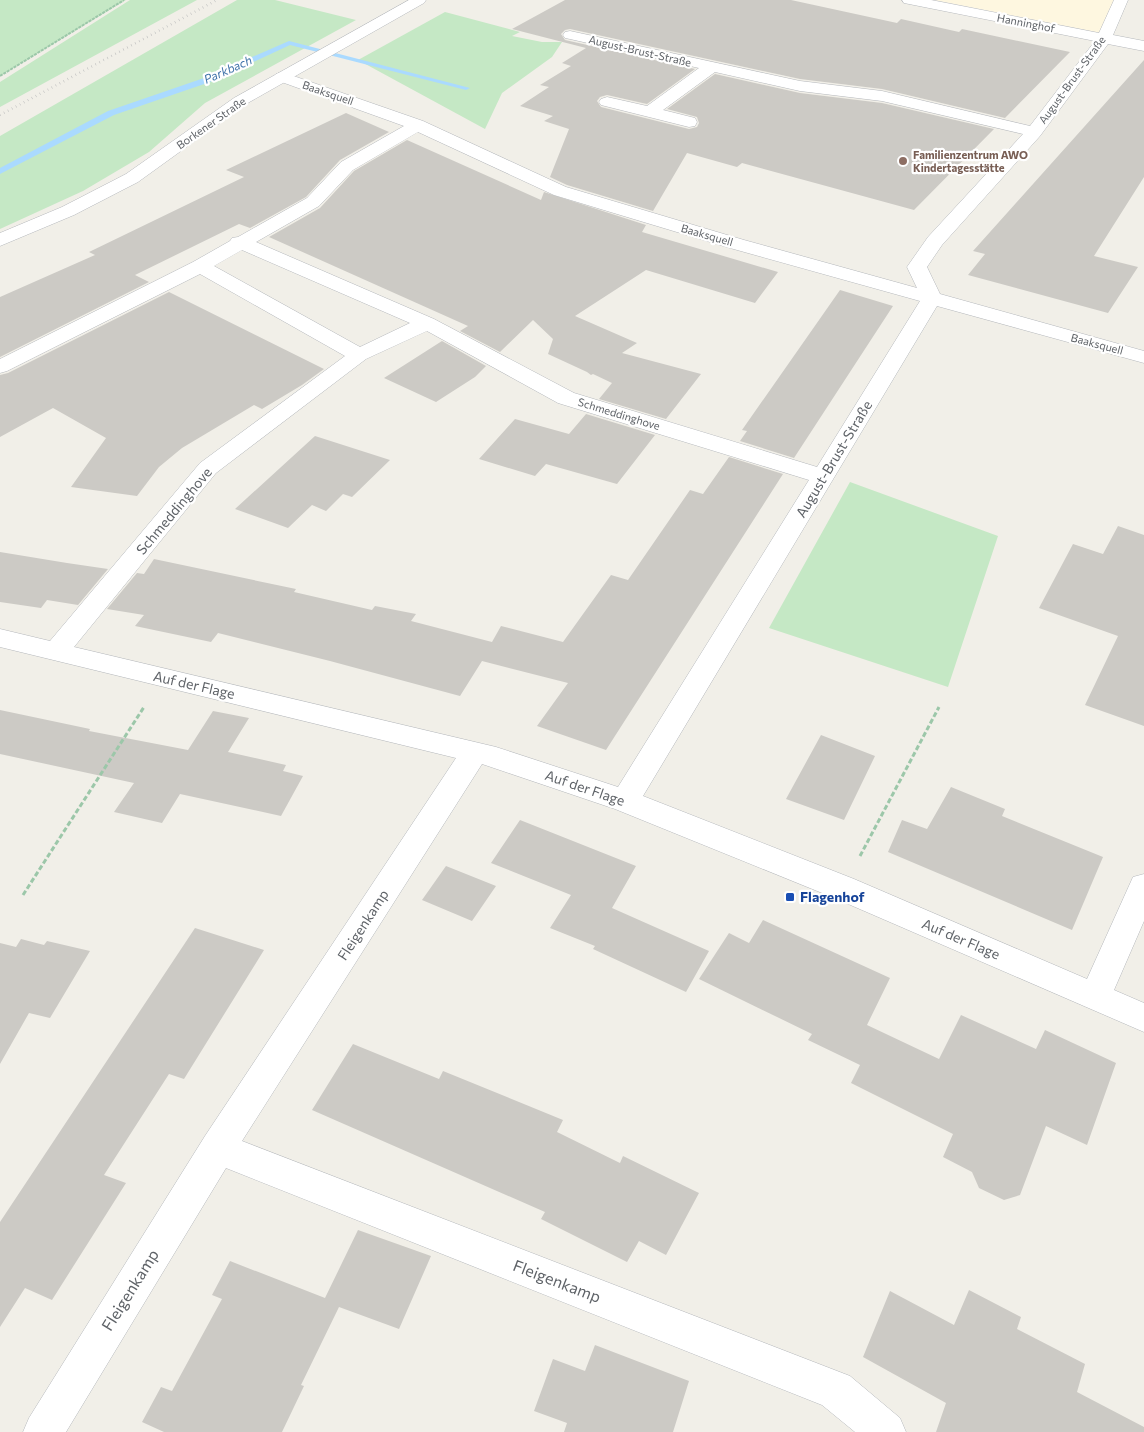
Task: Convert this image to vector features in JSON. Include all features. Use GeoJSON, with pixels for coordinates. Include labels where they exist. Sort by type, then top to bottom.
{"type":"FeatureCollection","features":[{"type":"Feature","properties":{"kind":"street","name":"Borkener Straße"},"geometry":{"type":"LineString","coordinates":[[0,240],[68,212],[132,178],[240,101],[419,0]]}},
{"type":"Feature","properties":{"kind":"street","name":"Hanninghof"},"geometry":{"type":"LineString","coordinates":[[909,0],[1144,46]]}},
{"type":"Feature","properties":{"kind":"street","name":"August-Brust-Straße"},"geometry":{"type":"LineString","coordinates":[[625,801],[932,298],[917,267],[935,241],[1034,132],[1104,39],[1120,0]]}},
{"type":"Feature","properties":{"kind":"street","name":"August-Brust-Straße"},"geometry":{"type":"LineString","coordinates":[[570,35],[800,86],[882,96],[1034,132]]}},
{"type":"Feature","properties":{"kind":"street","name":"August-Brust-Straße"},"geometry":{"type":"LineString","coordinates":[[650,112],[710,67]]}},
{"type":"Feature","properties":{"kind":"street","name":"Baaksquell"},"geometry":{"type":"LineString","coordinates":[[282,77],[417,125],[560,192],[1144,356]]}},
{"type":"Feature","properties":{"kind":"street"},"geometry":{"type":"LineString","coordinates":[[607,102],[689,122]]}},
{"type":"Feature","properties":{"kind":"street"},"geometry":{"type":"LineString","coordinates":[[0,367],[200,266],[239,242],[313,202],[347,166],[417,125]]}},
{"type":"Feature","properties":{"kind":"street","name":"Schmeddinghove"},"geometry":{"type":"LineString","coordinates":[[239,242],[427,323],[566,398],[824,477]]}},
{"type":"Feature","properties":{"kind":"street"},"geometry":{"type":"LineString","coordinates":[[200,266],[359,355]]}},
{"type":"Feature","properties":{"kind":"street","name":"Schmeddinghove"},"geometry":{"type":"LineString","coordinates":[[56,652],[208,468],[359,355],[427,323]]}},
{"type":"Feature","properties":{"kind":"street","name":"Auf der Flage"},"geometry":{"type":"LineString","coordinates":[[0,638],[475,752],[625,801],[843,888],[1144,1018]]}},
{"type":"Feature","properties":{"kind":"street","name":"Fleigenkamp"},"geometry":{"type":"LineString","coordinates":[[42,1432],[218,1148],[475,752]]}},
{"type":"Feature","properties":{"kind":"street"},"geometry":{"type":"LineString","coordinates":[[1095,997],[1144,886]]}},
{"type":"Feature","properties":{"kind":"street","name":"Fleigenkamp"},"geometry":{"type":"LineString","coordinates":[[218,1148],[836,1390],[886,1432]]}},
{"type":"Feature","properties":{"kind":"path"},"geometry":{"type":"LineString","coordinates":[[0,76],[124,0]]}},
{"type":"Feature","properties":{"kind":"path"},"geometry":{"type":"LineString","coordinates":[[23,895],[163,677]]}},
{"type":"Feature","properties":{"kind":"path"},"geometry":{"type":"LineString","coordinates":[[843,888],[939,706]]}},
{"type":"Feature","properties":{"kind":"shaded area"},"geometry":{"type":"Polygon","coordinates":[[[935,0],[1116,0],[1101,33],[935,0]]]}},
{"type":"Feature","properties":{"kind":"green space"},"geometry":{"type":"Polygon","coordinates":[[[0,0],[126,0],[0,76],[0,0]]]}},
{"type":"Feature","properties":{"kind":"green space"},"geometry":{"type":"Polygon","coordinates":[[[130,0],[197,0],[0,107],[0,82],[130,0]]]}},
{"type":"Feature","properties":{"kind":"green space"},"geometry":{"type":"Polygon","coordinates":[[[237,0],[275,0],[356,20],[205,103],[149,152],[83,191],[0,229],[0,136],[237,0]]]}},
{"type":"Feature","properties":{"kind":"green space"},"geometry":{"type":"Polygon","coordinates":[[[445,12],[520,32],[512,36],[542,42],[562,42],[552,57],[502,93],[485,129],[358,60],[445,12]]]}},
{"type":"Feature","properties":{"kind":"green space"},"geometry":{"type":"Polygon","coordinates":[[[850,482],[998,536],[948,687],[769,628],[850,482]]]}},
{"type":"Feature","properties":{"kind":"building"},"geometry":{"type":"Polygon","coordinates":[[[565,0],[791,0],[897,23],[901,19],[959,32],[962,29],[1070,52],[1005,118],[882,89],[800,79],[570,29],[565,30],[561,34],[565,40],[695,69],[647,104],[607,95],[600,97],[597,101],[601,107],[689,129],[697,127],[699,123],[697,117],[667,109],[715,74],[800,93],[882,103],[994,129],[914,210],[742,163],[737,167],[687,153],[653,211],[567,185],[550,177],[569,129],[544,121],[553,116],[520,106],[549,87],[540,85],[571,66],[562,63],[586,48],[512,29],[565,0]]]}},
{"type":"Feature","properties":{"kind":"building"},"geometry":{"type":"Polygon","coordinates":[[[1144,60],[1144,177],[1094,256],[1138,267],[1108,313],[968,275],[985,254],[973,251],[1144,60]]]}},
{"type":"Feature","properties":{"kind":"building"},"geometry":{"type":"Polygon","coordinates":[[[346,113],[389,132],[340,160],[306,197],[250,228],[239,224],[135,275],[149,282],[0,357],[0,297],[95,255],[89,252],[244,177],[226,170],[346,113]]]}},
{"type":"Feature","properties":{"kind":"building"},"geometry":{"type":"Polygon","coordinates":[[[407,140],[541,200],[544,192],[646,225],[642,232],[778,272],[755,303],[646,270],[575,316],[637,343],[622,353],[701,374],[666,419],[599,399],[612,383],[548,354],[553,339],[533,320],[500,352],[460,331],[468,326],[269,237],[320,208],[354,171],[407,140]]]}},
{"type":"Feature","properties":{"kind":"building"},"geometry":{"type":"Polygon","coordinates":[[[840,290],[893,306],[794,458],[740,441],[747,431],[742,430],[840,290]]]}},
{"type":"Feature","properties":{"kind":"building"},"geometry":{"type":"Polygon","coordinates":[[[169,292],[324,369],[302,385],[262,409],[254,405],[182,448],[159,467],[137,496],[71,487],[106,438],[53,408],[0,437],[0,375],[8,373],[169,292]]]}},
{"type":"Feature","properties":{"kind":"building"},"geometry":{"type":"Polygon","coordinates":[[[442,341],[486,366],[475,377],[436,402],[384,378],[442,341]]]}},
{"type":"Feature","properties":{"kind":"building"},"geometry":{"type":"Polygon","coordinates":[[[586,414],[655,435],[617,484],[546,464],[535,476],[479,459],[515,419],[569,434],[586,414]]]}},
{"type":"Feature","properties":{"kind":"building"},"geometry":{"type":"Polygon","coordinates":[[[315,436],[390,460],[352,497],[343,494],[326,511],[312,505],[288,528],[235,509],[315,436]]]}},
{"type":"Feature","properties":{"kind":"building"},"geometry":{"type":"Polygon","coordinates":[[[729,457],[783,474],[606,750],[537,726],[568,683],[482,661],[460,696],[218,633],[211,642],[135,626],[144,615],[107,609],[137,573],[144,574],[154,559],[296,589],[294,592],[372,610],[375,606],[416,614],[411,621],[492,642],[501,626],[563,642],[611,575],[628,580],[690,490],[703,494],[729,457]]]}},
{"type":"Feature","properties":{"kind":"building"},"geometry":{"type":"Polygon","coordinates":[[[1118,526],[1144,535],[1144,726],[1085,705],[1118,636],[1039,608],[1073,544],[1103,554],[1118,526]]]}},
{"type":"Feature","properties":{"kind":"building"},"geometry":{"type":"Polygon","coordinates":[[[0,552],[108,569],[78,605],[47,600],[41,608],[0,602],[0,552]]]}},
{"type":"Feature","properties":{"kind":"building"},"geometry":{"type":"Polygon","coordinates":[[[0,710],[90,729],[89,731],[188,750],[213,711],[249,718],[228,752],[286,765],[283,771],[303,776],[281,816],[180,794],[162,823],[114,812],[134,783],[0,754],[0,710]]]}},
{"type":"Feature","properties":{"kind":"building"},"geometry":{"type":"Polygon","coordinates":[[[821,735],[875,756],[844,820],[786,799],[821,735]]]}},
{"type":"Feature","properties":{"kind":"building"},"geometry":{"type":"Polygon","coordinates":[[[951,787],[1005,809],[1002,816],[1103,857],[1072,930],[888,852],[902,820],[927,829],[951,787]]]}},
{"type":"Feature","properties":{"kind":"building"},"geometry":{"type":"Polygon","coordinates":[[[520,820],[636,866],[612,908],[709,951],[686,992],[593,949],[595,946],[550,928],[571,895],[491,863],[520,820]]]}},
{"type":"Feature","properties":{"kind":"building"},"geometry":{"type":"Polygon","coordinates":[[[446,866],[496,886],[472,921],[422,900],[446,866]]]}},
{"type":"Feature","properties":{"kind":"building"},"geometry":{"type":"Polygon","coordinates":[[[763,920],[890,978],[867,1025],[939,1059],[961,1015],[1036,1049],[1045,1030],[1116,1063],[1087,1145],[1046,1126],[1020,1195],[1004,1200],[979,1188],[972,1172],[943,1157],[953,1134],[851,1083],[860,1065],[808,1040],[812,1034],[699,979],[729,933],[749,943],[763,920]]]}},
{"type":"Feature","properties":{"kind":"building"},"geometry":{"type":"Polygon","coordinates":[[[195,928],[264,950],[184,1079],[169,1074],[104,1175],[126,1183],[52,1300],[25,1288],[0,1327],[0,1222],[195,928]]]}},
{"type":"Feature","properties":{"kind":"building"},"geometry":{"type":"Polygon","coordinates":[[[21,939],[44,945],[47,941],[90,951],[50,1018],[29,1013],[0,1064],[0,943],[16,947],[21,939]]]}},
{"type":"Feature","properties":{"kind":"building"},"geometry":{"type":"Polygon","coordinates":[[[353,1044],[439,1079],[443,1071],[563,1120],[557,1132],[620,1163],[623,1156],[699,1193],[666,1255],[639,1241],[627,1262],[541,1219],[545,1212],[312,1110],[353,1044]]]}},
{"type":"Feature","properties":{"kind":"building"},"geometry":{"type":"Polygon","coordinates":[[[358,1230],[431,1256],[399,1329],[339,1307],[301,1385],[304,1386],[282,1432],[164,1432],[142,1422],[161,1387],[172,1391],[222,1299],[212,1295],[230,1261],[325,1298],[358,1230]]]}},
{"type":"Feature","properties":{"kind":"building"},"geometry":{"type":"Polygon","coordinates":[[[969,1290],[1021,1317],[1017,1329],[1085,1364],[1077,1392],[1144,1427],[1144,1432],[936,1432],[946,1403],[863,1357],[890,1291],[954,1325],[969,1290]]]}},
{"type":"Feature","properties":{"kind":"building"},"geometry":{"type":"Polygon","coordinates":[[[595,1345],[689,1381],[673,1432],[564,1432],[567,1423],[534,1411],[553,1359],[585,1371],[595,1345]]]}},
{"type":"Feature","properties":{"kind":"waterway","name":"Parkbach"},"geometry":{"type":"LineString","coordinates":[[0,171],[111,113],[207,80],[289,43],[466,88]]}},
{"type":"Feature","properties":{"kind":"railway"},"geometry":{"type":"LineString","coordinates":[[0,115],[217,0]]}},
{"type":"Feature","properties":{"kind":"place","name":"Familienzentrum AWO Kindertagesstätte"},"geometry":{"type":"Point","coordinates":[903,161]}},
{"type":"Feature","properties":{"kind":"place","name":"Flagenhof"},"geometry":{"type":"Point","coordinates":[790,897]}}]}
